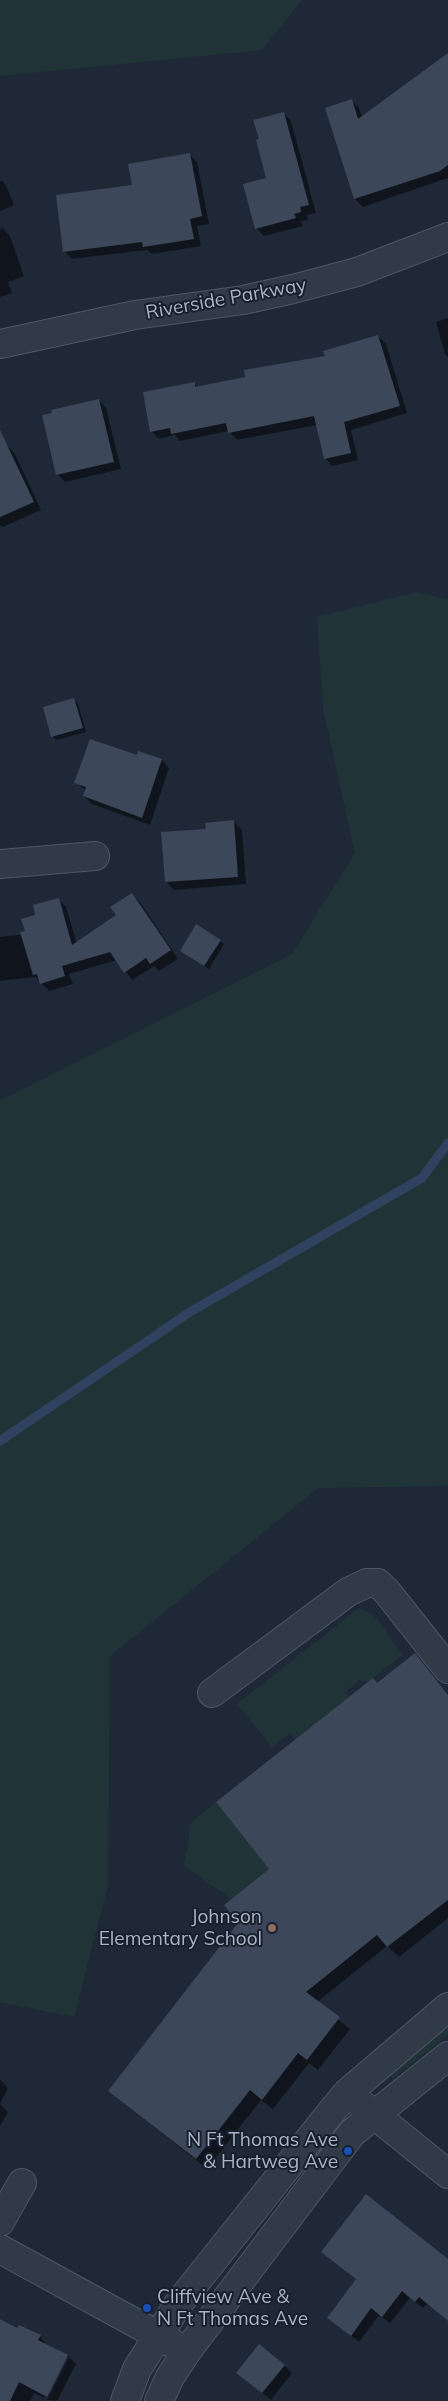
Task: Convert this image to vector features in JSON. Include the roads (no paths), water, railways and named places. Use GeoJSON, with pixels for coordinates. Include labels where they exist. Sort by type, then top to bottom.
{"type":"FeatureCollection","features":[{"type":"Feature","properties":{"kind":"street","name":"Riverside Parkway"},"geometry":{"type":"LineString","coordinates":[[0,344],[135,315],[243,300],[293,289],[357,272],[448,237]]}},
{"type":"Feature","properties":{"kind":"street"},"geometry":{"type":"LineString","coordinates":[[0,864],[95,856]]}},
{"type":"Feature","properties":{"kind":"street"},"geometry":{"type":"LineString","coordinates":[[212,1693],[348,1592],[367,1583],[378,1583],[388,1593],[448,1669]]}},
{"type":"Feature","properties":{"kind":"street"},"geometry":{"type":"LineString","coordinates":[[125,2401],[137,2370],[158,2335],[279,2175],[347,2093],[448,2007]]}},
{"type":"Feature","properties":{"kind":"street"},"geometry":{"type":"LineString","coordinates":[[159,2401],[170,2377],[187,2351],[352,2133],[373,2114],[448,2056]]}},
{"type":"Feature","properties":{"kind":"street"},"geometry":{"type":"LineString","coordinates":[[347,2093],[448,2174]]}},
{"type":"Feature","properties":{"kind":"street"},"geometry":{"type":"LineString","coordinates":[[0,2222],[22,2183]]}},
{"type":"Feature","properties":{"kind":"street"},"geometry":{"type":"LineString","coordinates":[[0,2250],[187,2351]]}},
{"type":"Feature","properties":{"kind":"waterway"},"geometry":{"type":"LineString","coordinates":[[0,1441],[190,1312],[422,1178],[448,1143]]}},
{"type":"Feature","properties":{"kind":"place","name":"Johnson Elementary School"},"geometry":{"type":"Point","coordinates":[272,1928]}},
{"type":"Feature","properties":{"kind":"place","name":"N Ft Thomas Ave & Hartweg Ave"},"geometry":{"type":"Point","coordinates":[348,2151]}},
{"type":"Feature","properties":{"kind":"place","name":"Cliffview Ave & N Ft Thomas Ave"},"geometry":{"type":"Point","coordinates":[147,2308]}}]}
